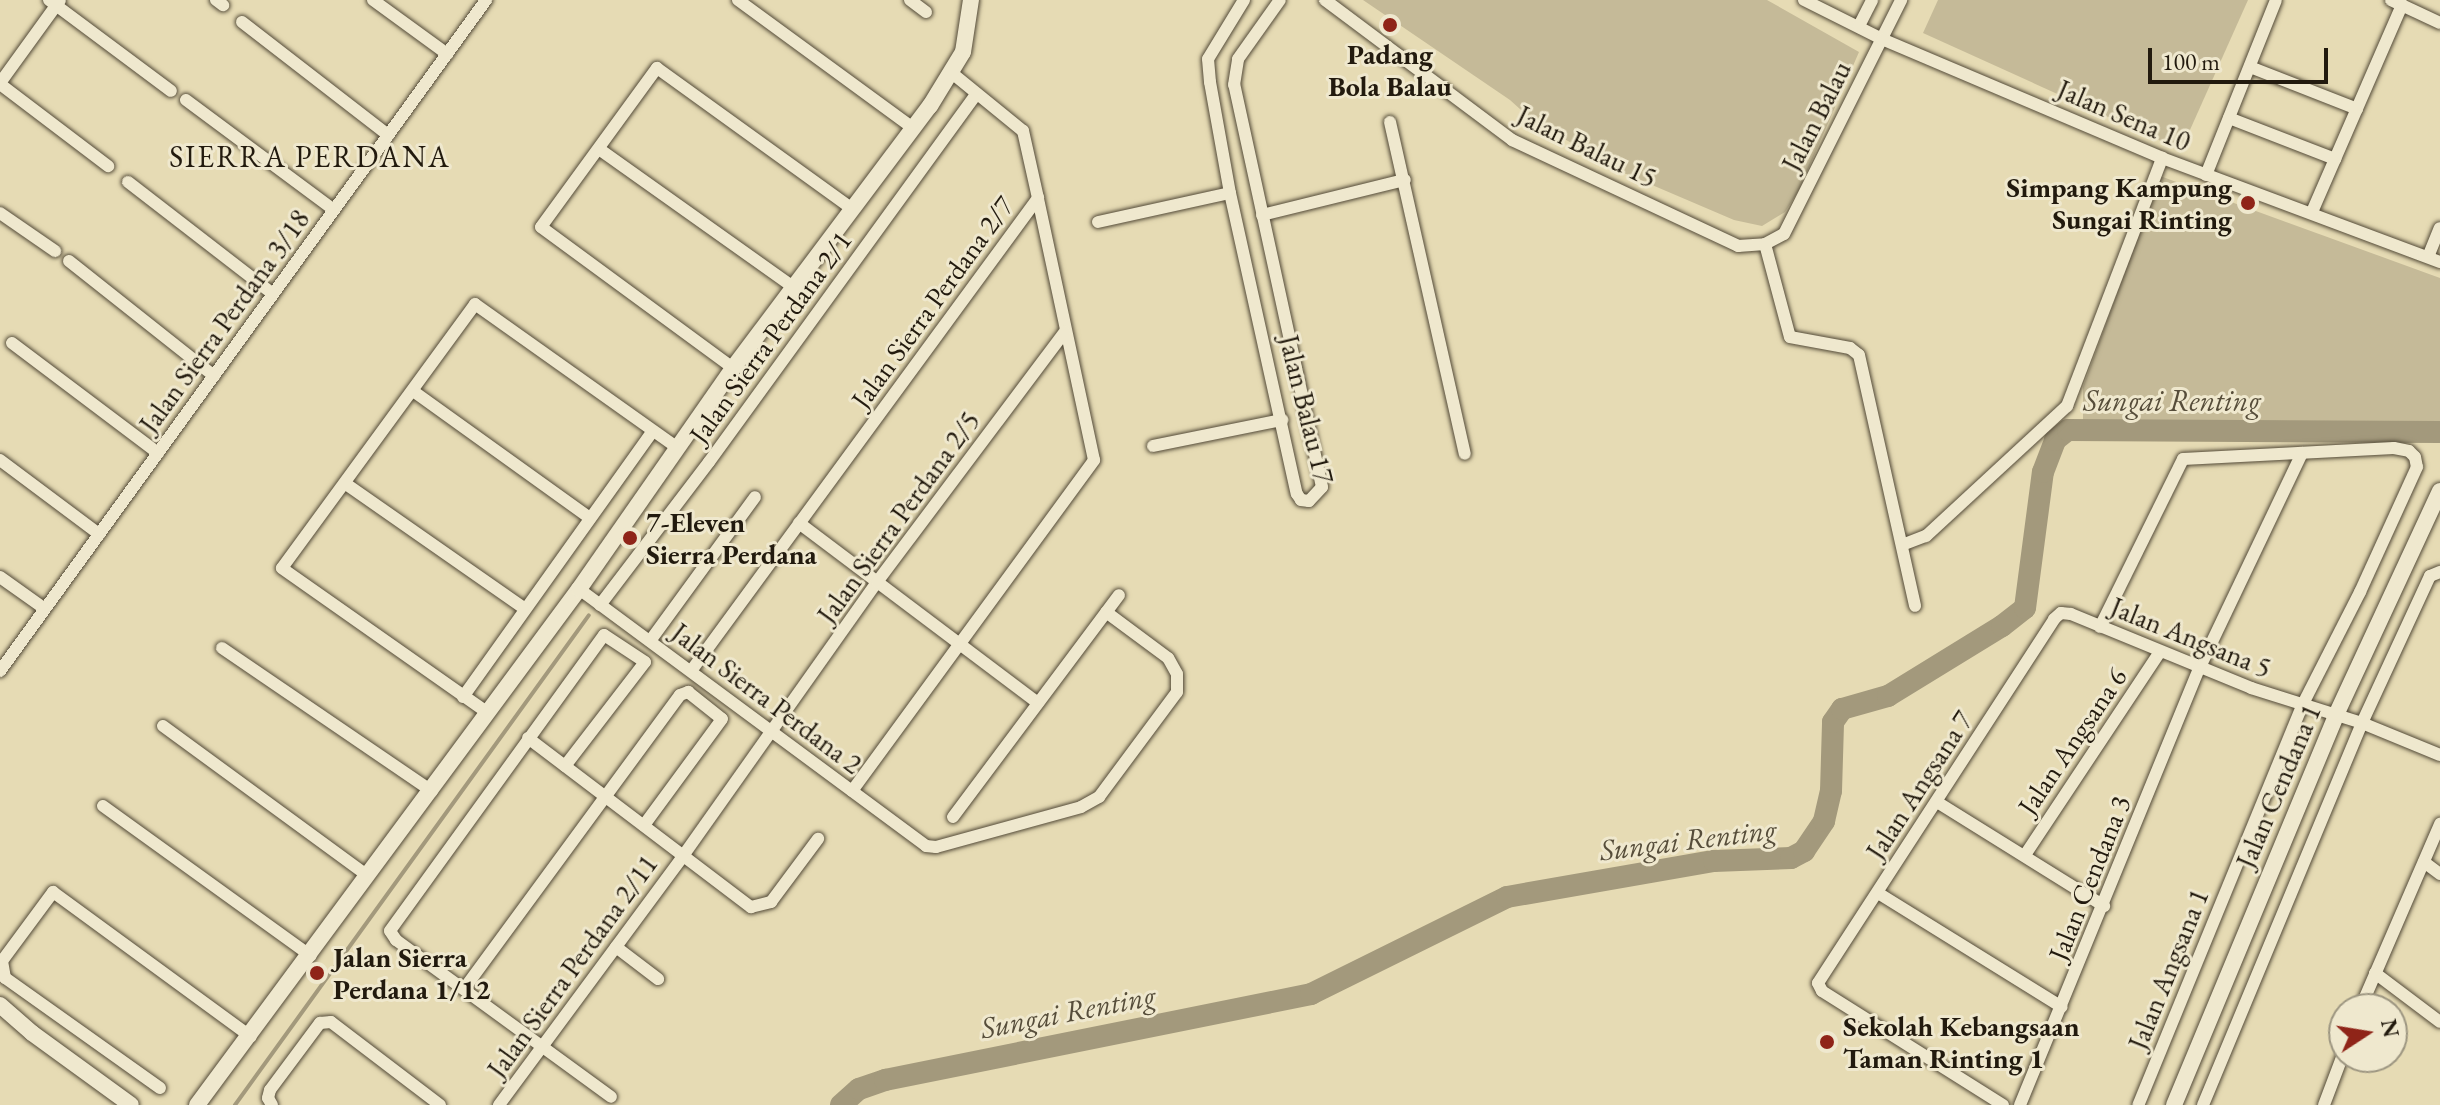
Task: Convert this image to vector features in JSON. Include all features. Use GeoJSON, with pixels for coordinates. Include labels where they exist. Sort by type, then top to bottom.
{"type":"FeatureCollection","features":[{"type":"Feature","properties":{"kind":"street"},"geometry":{"type":"LineString","coordinates":[[373,0],[447,54]]}},
{"type":"Feature","properties":{"kind":"street","name":"Jalan Sierra Perdana 3/18"},"geometry":{"type":"LineString","coordinates":[[0,671],[486,0]]}},
{"type":"Feature","properties":{"kind":"street"},"geometry":{"type":"LineString","coordinates":[[738,0],[913,128]]}},
{"type":"Feature","properties":{"kind":"street"},"geometry":{"type":"LineString","coordinates":[[910,0],[926,12]]}},
{"type":"Feature","properties":{"kind":"street"},"geometry":{"type":"LineString","coordinates":[[197,1105],[251,1037],[432,791],[579,589],[733,368],[953,74],[963,52],[971,0]]}},
{"type":"Feature","properties":{"kind":"street","name":"Jalan Balau 17"},"geometry":{"type":"LineString","coordinates":[[1244,0],[1208,59],[1230,193],[1297,494],[1301,500],[1309,501],[1322,487],[1234,85],[1234,69],[1280,0]]}},
{"type":"Feature","properties":{"kind":"street","name":"Jalan Balau 15"},"geometry":{"type":"LineString","coordinates":[[1325,0],[1512,140],[1738,246],[1765,244]]}},
{"type":"Feature","properties":{"kind":"street","name":"Jalan Sena 10"},"geometry":{"type":"LineString","coordinates":[[1804,0],[1882,39],[2162,158],[2434,259]]}},
{"type":"Feature","properties":{"kind":"street"},"geometry":{"type":"LineString","coordinates":[[1859,26],[1872,0]]}},
{"type":"Feature","properties":{"kind":"street","name":"Jalan Balau"},"geometry":{"type":"LineString","coordinates":[[1765,244],[1784,234],[1901,0]]}},
{"type":"Feature","properties":{"kind":"street"},"geometry":{"type":"LineString","coordinates":[[2206,175],[2276,0]]}},
{"type":"Feature","properties":{"kind":"street"},"geometry":{"type":"LineString","coordinates":[[108,166],[0,84],[55,2],[171,91]]}},
{"type":"Feature","properties":{"kind":"street"},"geometry":{"type":"LineString","coordinates":[[2312,212],[2357,109],[2397,2],[2440,23]]}},
{"type":"Feature","properties":{"kind":"street"},"geometry":{"type":"LineString","coordinates":[[242,22],[388,135]]}},
{"type":"Feature","properties":{"kind":"street"},"geometry":{"type":"LineString","coordinates":[[2250,67],[2357,109]]}},
{"type":"Feature","properties":{"kind":"street"},"geometry":{"type":"LineString","coordinates":[[733,368],[541,227],[657,68],[851,208]]}},
{"type":"Feature","properties":{"kind":"street","name":"Jalan Sierra Perdana 2/7"},"geometry":{"type":"LineString","coordinates":[[691,671],[1038,198],[1023,131],[953,74]]}},
{"type":"Feature","properties":{"kind":"street","name":"Jalan Sierra Perdana 2/1"},"geometry":{"type":"LineString","coordinates":[[600,605],[709,462],[976,94]]}},
{"type":"Feature","properties":{"kind":"street"},"geometry":{"type":"LineString","coordinates":[[186,100],[334,210]]}},
{"type":"Feature","properties":{"kind":"street"},"geometry":{"type":"LineString","coordinates":[[2229,118],[2335,159]]}},
{"type":"Feature","properties":{"kind":"street"},"geometry":{"type":"LineString","coordinates":[[1390,122],[1465,454]]}},
{"type":"Feature","properties":{"kind":"street"},"geometry":{"type":"LineString","coordinates":[[599,149],[793,287]]}},
{"type":"Feature","properties":{"kind":"street"},"geometry":{"type":"LineString","coordinates":[[1902,545],[1926,536],[2067,406],[2162,158]]}},
{"type":"Feature","properties":{"kind":"street"},"geometry":{"type":"LineString","coordinates":[[1262,215],[1405,180]]}},
{"type":"Feature","properties":{"kind":"street"},"geometry":{"type":"LineString","coordinates":[[128,182],[273,294]]}},
{"type":"Feature","properties":{"kind":"street"},"geometry":{"type":"LineString","coordinates":[[1098,222],[1230,193]]}},
{"type":"Feature","properties":{"kind":"street"},"geometry":{"type":"LineString","coordinates":[[852,791],[1094,460],[1038,198]]}},
{"type":"Feature","properties":{"kind":"street"},"geometry":{"type":"LineString","coordinates":[[0,213],[55,251]]}},
{"type":"Feature","properties":{"kind":"street"},"geometry":{"type":"LineString","coordinates":[[2434,259],[2440,228]]}},
{"type":"Feature","properties":{"kind":"street"},"geometry":{"type":"LineString","coordinates":[[1765,244],[1785,330],[1790,337],[1850,348],[1859,355],[1915,606]]}},
{"type":"Feature","properties":{"kind":"street"},"geometry":{"type":"LineString","coordinates":[[69,261],[214,376]]}},
{"type":"Feature","properties":{"kind":"street"},"geometry":{"type":"LineString","coordinates":[[488,713],[282,568],[475,304],[678,448]]}},
{"type":"Feature","properties":{"kind":"street","name":"Jalan Sierra Perdana 2/5"},"geometry":{"type":"LineString","coordinates":[[683,856],[877,582],[1065,332]]}},
{"type":"Feature","properties":{"kind":"street"},"geometry":{"type":"LineString","coordinates":[[12,343],[158,453]]}},
{"type":"Feature","properties":{"kind":"street"},"geometry":{"type":"LineString","coordinates":[[413,391],[590,518]]}},
{"type":"Feature","properties":{"kind":"street"},"geometry":{"type":"LineString","coordinates":[[1153,446],[1282,420]]}},
{"type":"Feature","properties":{"kind":"street"},"geometry":{"type":"LineString","coordinates":[[463,697],[652,432]]}},
{"type":"Feature","properties":{"kind":"street","name":"Jalan Angsana 1"},"geometry":{"type":"LineString","coordinates":[[2138,1105],[2302,706],[2360,592],[2417,467],[2415,457],[2409,451],[2394,448],[2302,453]]}},
{"type":"Feature","properties":{"kind":"street"},"geometry":{"type":"LineString","coordinates":[[2100,627],[2181,460],[2302,453]]}},
{"type":"Feature","properties":{"kind":"street","name":"Jalan Cendana 3"},"geometry":{"type":"LineString","coordinates":[[2020,1105],[2200,667],[2302,453]]}},
{"type":"Feature","properties":{"kind":"street"},"geometry":{"type":"LineString","coordinates":[[0,460],[99,534]]}},
{"type":"Feature","properties":{"kind":"street"},"geometry":{"type":"LineString","coordinates":[[346,484],[525,609]]}},
{"type":"Feature","properties":{"kind":"street","name":"Jalan Cendana 1"},"geometry":{"type":"LineString","coordinates":[[2174,1105],[2336,715],[2440,491]]}},
{"type":"Feature","properties":{"kind":"street"},"geometry":{"type":"LineString","coordinates":[[650,641],[755,497]]}},
{"type":"Feature","properties":{"kind":"street"},"geometry":{"type":"LineString","coordinates":[[799,523],[1038,703]]}},
{"type":"Feature","properties":{"kind":"street","name":"Jalan Cendana 1"},"geometry":{"type":"LineString","coordinates":[[2203,1105],[2362,723],[2430,576],[2439,572]]}},
{"type":"Feature","properties":{"kind":"street"},"geometry":{"type":"LineString","coordinates":[[0,577],[45,609]]}},
{"type":"Feature","properties":{"kind":"street","name":"Jalan Sierra Perdana 2"},"geometry":{"type":"LineString","coordinates":[[579,589],[926,846],[936,847],[1081,807],[1099,797],[1177,692],[1178,680],[1168,658],[1106,612]]}},
{"type":"Feature","properties":{"kind":"street"},"geometry":{"type":"LineString","coordinates":[[953,817],[1119,595]]}},
{"type":"Feature","properties":{"kind":"street","name":"Jalan Angsana 5"},"geometry":{"type":"LineString","coordinates":[[2061,613],[2159,653],[2302,706],[2362,723],[2440,755]]}},
{"type":"Feature","properties":{"kind":"street","name":"Jalan Angsana 7"},"geometry":{"type":"LineString","coordinates":[[2003,1105],[1822,991],[1818,983],[2054,619],[2061,613]]}},
{"type":"Feature","properties":{"kind":"street"},"geometry":{"type":"LineString","coordinates":[[565,766],[645,662],[604,635],[390,931],[396,940],[611,1097]]}},
{"type":"Feature","properties":{"kind":"street"},"geometry":{"type":"LineString","coordinates":[[222,648],[432,791]]}},
{"type":"Feature","properties":{"kind":"street","name":"Jalan Angsana 6"},"geometry":{"type":"LineString","coordinates":[[2025,855],[2159,653]]}},
{"type":"Feature","properties":{"kind":"street"},"geometry":{"type":"LineString","coordinates":[[464,989],[680,695],[688,692],[722,715],[722,719],[644,825]]}},
{"type":"Feature","properties":{"kind":"street"},"geometry":{"type":"LineString","coordinates":[[163,726],[368,876]]}},
{"type":"Feature","properties":{"kind":"street"},"geometry":{"type":"LineString","coordinates":[[528,738],[751,907],[771,902],[818,839]]}},
{"type":"Feature","properties":{"kind":"street"},"geometry":{"type":"LineString","coordinates":[[1937,802],[2104,906]]}},
{"type":"Feature","properties":{"kind":"street"},"geometry":{"type":"LineString","coordinates":[[103,806],[311,956]]}},
{"type":"Feature","properties":{"kind":"street"},"geometry":{"type":"LineString","coordinates":[[2367,993],[2440,824]]}},
{"type":"Feature","properties":{"kind":"street","name":"Jalan Sierra Perdana 2/11"},"geometry":{"type":"LineString","coordinates":[[499,1105],[683,856]]}},
{"type":"Feature","properties":{"kind":"street"},"geometry":{"type":"LineString","coordinates":[[2424,862],[2440,874]]}},
{"type":"Feature","properties":{"kind":"street"},"geometry":{"type":"LineString","coordinates":[[160,1088],[5,978],[2,961],[53,892],[251,1037]]}},
{"type":"Feature","properties":{"kind":"street"},"geometry":{"type":"LineString","coordinates":[[1878,893],[2062,1007]]}},
{"type":"Feature","properties":{"kind":"street"},"geometry":{"type":"LineString","coordinates":[[616,947],[658,979]]}},
{"type":"Feature","properties":{"kind":"street"},"geometry":{"type":"LineString","coordinates":[[2375,973],[2440,1022]]}},
{"type":"Feature","properties":{"kind":"street"},"geometry":{"type":"LineString","coordinates":[[0,1005],[32,1033],[131,1105]]}},
{"type":"Feature","properties":{"kind":"street"},"geometry":{"type":"LineString","coordinates":[[0,1018],[32,1033]]}},
{"type":"Feature","properties":{"kind":"street"},"geometry":{"type":"LineString","coordinates":[[272,1105],[268,1098],[270,1090],[320,1023],[331,1022],[440,1105]]}},
{"type":"Feature","properties":{"kind":"street"},"geometry":{"type":"LineString","coordinates":[[2324,1105],[2336,1073]]}},
{"type":"Feature","properties":{"kind":"shaded area"},"geometry":{"type":"Polygon","coordinates":[[[1363,0],[1767,0],[1859,52],[1799,190],[1785,212],[1762,226],[1734,220],[1624,173],[1533,121],[1510,100],[1363,0]]]}},
{"type":"Feature","properties":{"kind":"shaded area"},"geometry":{"type":"Polygon","coordinates":[[[1938,0],[2248,0],[2181,150],[1923,33],[1938,0]]]}},
{"type":"Feature","properties":{"kind":"shaded area"},"geometry":{"type":"Polygon","coordinates":[[[2160,176],[2440,278],[2440,442],[2083,439],[2083,387],[2160,176]]]}},
{"type":"Feature","properties":{"kind":"waterway","name":"Sungai Renting"},"geometry":{"type":"LineString","coordinates":[[841,1105],[859,1089],[885,1080],[1311,994],[1507,897],[1714,861],[1791,858],[1804,851],[1824,821],[1831,791],[1833,722],[1842,709],[1888,696],[2002,626],[2025,608],[2043,472],[2055,440],[2068,430],[2440,432]]}},
{"type":"Feature","properties":{"kind":"waterway"},"geometry":{"type":"LineString","coordinates":[[235,1105],[589,615]]}},
{"type":"Feature","properties":{"kind":"place","name":"Padang Bola Balau"},"geometry":{"type":"Point","coordinates":[1390,25]}},
{"type":"Feature","properties":{"kind":"place","name":"Simpang Kampung Sungai Rinting"},"geometry":{"type":"Point","coordinates":[2248,203]}},
{"type":"Feature","properties":{"kind":"place","name":"7-Eleven Sierra Perdana"},"geometry":{"type":"Point","coordinates":[630,538]}},
{"type":"Feature","properties":{"kind":"place","name":"Jalan Sierra Perdana 1/12"},"geometry":{"type":"Point","coordinates":[317,973]}},
{"type":"Feature","properties":{"kind":"place","name":"Sekolah Kebangsaan Taman Rinting 1"},"geometry":{"type":"Point","coordinates":[1827,1042]}},
{"type":"Feature","properties":{"kind":"district","name":"SIERRA PERDANA"},"geometry":{"type":"Point","coordinates":[310,157]}}]}
